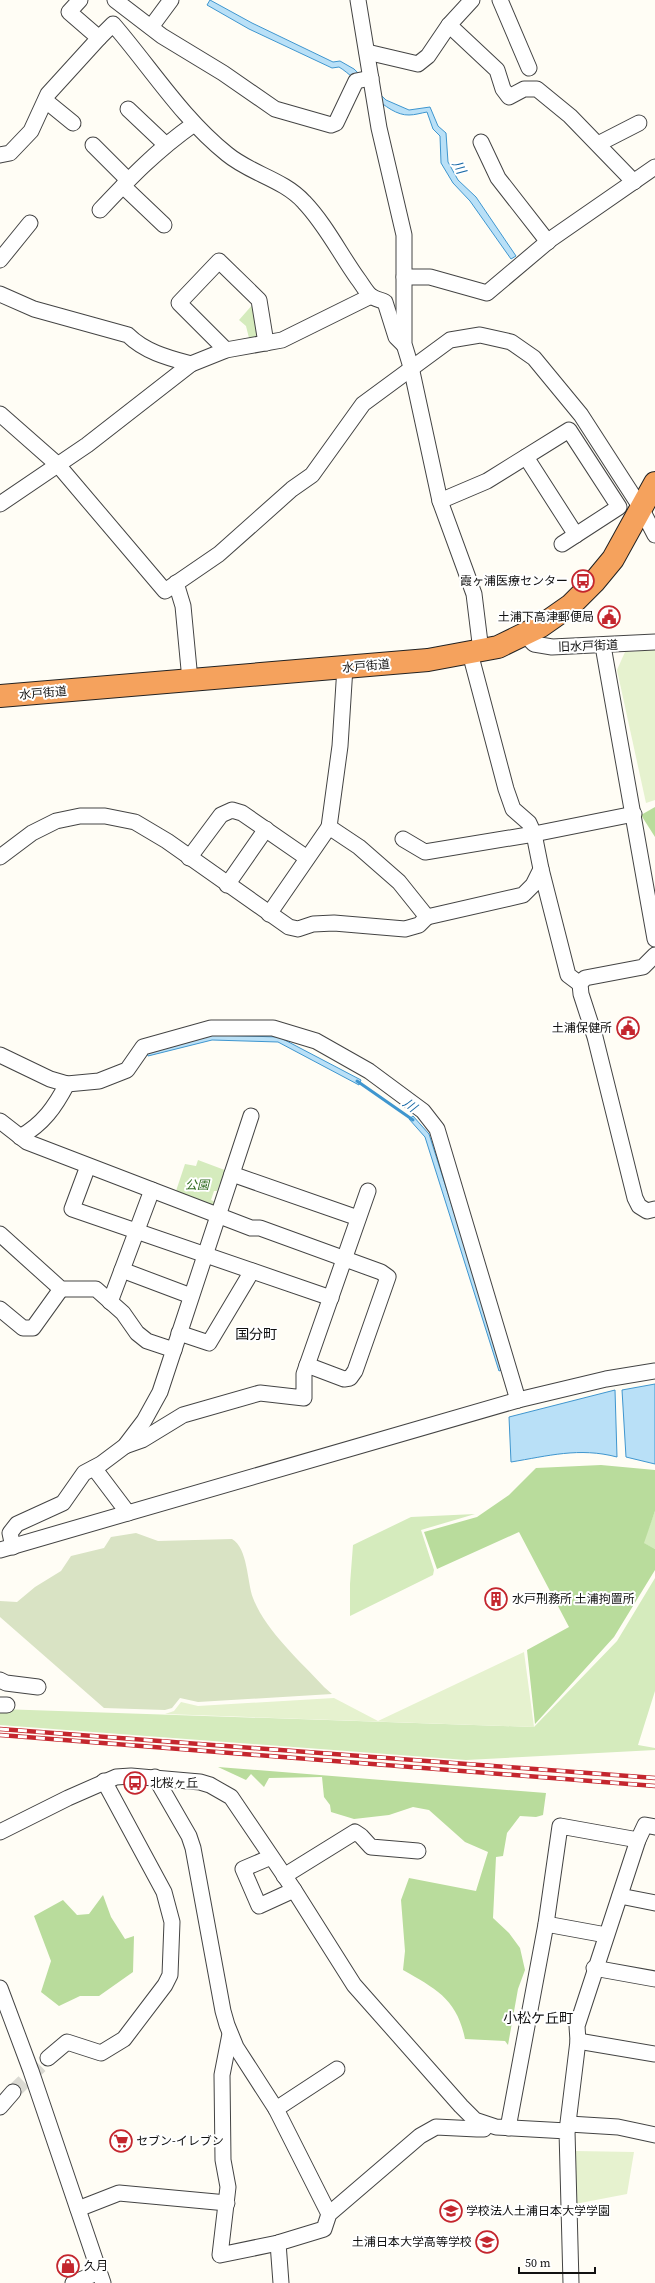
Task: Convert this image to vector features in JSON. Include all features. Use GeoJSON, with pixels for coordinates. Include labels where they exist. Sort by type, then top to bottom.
{"type":"FeatureCollection","features":[{"type":"Feature","properties":{"kind":"highway","name":"水戸街道"},"geometry":{"type":"LineString","coordinates":[[0,696],[428,660],[498,647],[525,635],[556,616],[584,593],[613,559],[642,513],[655,482]]}},
{"type":"Feature","properties":{"kind":"street"},"geometry":{"type":"LineString","coordinates":[[80,0],[69,12],[99,38]]}},
{"type":"Feature","properties":{"kind":"street"},"geometry":{"type":"LineString","coordinates":[[115,0],[150,27],[224,73],[275,109],[331,125],[336,123],[356,81],[371,78]]}},
{"type":"Feature","properties":{"kind":"street"},"geometry":{"type":"LineString","coordinates":[[150,27],[171,0]]}},
{"type":"Feature","properties":{"kind":"street"},"geometry":{"type":"LineString","coordinates":[[358,0],[379,128],[404,235],[404,344],[411,367],[440,501],[474,594],[476,652],[512,809],[529,823],[534,834],[541,869],[568,975],[580,984],[581,994],[595,1036],[635,1198],[639,1206],[647,1211],[655,1209]]}},
{"type":"Feature","properties":{"kind":"street"},"geometry":{"type":"LineString","coordinates":[[367,52],[418,64],[428,56],[449,25],[472,0]]}},
{"type":"Feature","properties":{"kind":"street"},"geometry":{"type":"LineString","coordinates":[[500,0],[530,68]]}},
{"type":"Feature","properties":{"kind":"street"},"geometry":{"type":"LineString","coordinates":[[0,155],[10,153],[31,131],[48,94],[113,24],[194,124],[228,155],[244,166],[272,179],[293,192],[304,202],[323,226],[347,264],[371,296],[385,302],[396,337],[404,344]]}},
{"type":"Feature","properties":{"kind":"street"},"geometry":{"type":"LineString","coordinates":[[449,25],[498,70],[503,89],[508,97],[524,89],[537,89],[570,116],[634,182]]}},
{"type":"Feature","properties":{"kind":"street"},"geometry":{"type":"LineString","coordinates":[[46,100],[74,123]]}},
{"type":"Feature","properties":{"kind":"street"},"geometry":{"type":"LineString","coordinates":[[128,109],[165,144]]}},
{"type":"Feature","properties":{"kind":"street"},"geometry":{"type":"LineString","coordinates":[[598,144],[639,123]]}},
{"type":"Feature","properties":{"kind":"street"},"geometry":{"type":"LineString","coordinates":[[100,210],[165,144],[194,124]]}},
{"type":"Feature","properties":{"kind":"street"},"geometry":{"type":"LineString","coordinates":[[481,142],[498,178],[548,242]]}},
{"type":"Feature","properties":{"kind":"street"},"geometry":{"type":"LineString","coordinates":[[93,145],[125,183],[164,225]]}},
{"type":"Feature","properties":{"kind":"street"},"geometry":{"type":"LineString","coordinates":[[404,277],[430,277],[487,293],[548,242],[655,167]]}},
{"type":"Feature","properties":{"kind":"street"},"geometry":{"type":"LineString","coordinates":[[0,260],[30,223]]}},
{"type":"Feature","properties":{"kind":"street"},"geometry":{"type":"LineString","coordinates":[[226,350],[179,303],[219,261],[260,300],[266,343]]}},
{"type":"Feature","properties":{"kind":"street"},"geometry":{"type":"LineString","coordinates":[[0,294],[34,309],[128,335],[136,344],[165,357],[191,364]]}},
{"type":"Feature","properties":{"kind":"street"},"geometry":{"type":"LineString","coordinates":[[0,504],[87,445],[191,364],[226,350],[282,340],[371,296]]}},
{"type":"Feature","properties":{"kind":"street"},"geometry":{"type":"LineString","coordinates":[[0,414],[58,465],[165,591],[219,554],[263,514],[312,475],[364,404],[411,367],[450,340],[480,335],[511,342],[534,358],[581,415],[655,535]]}},
{"type":"Feature","properties":{"kind":"street"},"geometry":{"type":"LineString","coordinates":[[440,501],[487,481],[569,430],[619,507],[562,544]]}},
{"type":"Feature","properties":{"kind":"street"},"geometry":{"type":"LineString","coordinates":[[526,457],[576,535]]}},
{"type":"Feature","properties":{"kind":"street"},"geometry":{"type":"LineString","coordinates":[[615,510],[623,522],[642,513]]}},
{"type":"Feature","properties":{"kind":"street"},"geometry":{"type":"LineString","coordinates":[[176,583],[183,606],[190,680]]}},
{"type":"Feature","properties":{"kind":"street","name":"旧水戸街道"},"geometry":{"type":"LineString","coordinates":[[525,635],[531,642],[541,646],[602,646],[655,642]]}},
{"type":"Feature","properties":{"kind":"street"},"geometry":{"type":"LineString","coordinates":[[602,646],[634,814],[655,939]]}},
{"type":"Feature","properties":{"kind":"street"},"geometry":{"type":"LineString","coordinates":[[268,914],[329,827],[340,746],[345,667]]}},
{"type":"Feature","properties":{"kind":"street"},"geometry":{"type":"LineString","coordinates":[[189,858],[221,815],[232,810],[242,813],[308,858]]}},
{"type":"Feature","properties":{"kind":"street"},"geometry":{"type":"LineString","coordinates":[[403,840],[425,852],[534,834],[634,814]]}},
{"type":"Feature","properties":{"kind":"street"},"geometry":{"type":"LineString","coordinates":[[0,857],[32,833],[56,821],[80,816],[105,816],[135,822],[167,841],[268,914],[289,927],[298,929],[313,924],[334,923],[405,929],[419,925],[427,917],[523,895],[533,885],[541,869]]}},
{"type":"Feature","properties":{"kind":"street"},"geometry":{"type":"LineString","coordinates":[[329,827],[359,848],[399,882],[427,917]]}},
{"type":"Feature","properties":{"kind":"street"},"geometry":{"type":"LineString","coordinates":[[227,885],[266,829]]}},
{"type":"Feature","properties":{"kind":"street"},"geometry":{"type":"LineString","coordinates":[[580,984],[586,978],[643,967],[655,955]]}},
{"type":"Feature","properties":{"kind":"street"},"geometry":{"type":"LineString","coordinates":[[1,1058],[50,1079],[67,1084],[99,1081],[127,1070],[143,1047],[211,1028],[273,1028],[316,1041],[369,1071],[423,1110],[437,1129],[518,1400]]}},
{"type":"Feature","properties":{"kind":"street"},"geometry":{"type":"LineString","coordinates":[[20,1137],[35,1129],[54,1108],[67,1084]]}},
{"type":"Feature","properties":{"kind":"street"},"geometry":{"type":"LineString","coordinates":[[125,1446],[144,1421],[160,1392],[252,1116]]}},
{"type":"Feature","properties":{"kind":"street"},"geometry":{"type":"LineString","coordinates":[[0,1121],[27,1142],[218,1216],[251,1228],[260,1228],[344,1258],[381,1272],[388,1277],[356,1371],[350,1378],[344,1379],[307,1365]]}},
{"type":"Feature","properties":{"kind":"street"},"geometry":{"type":"LineString","coordinates":[[88,1166],[72,1209],[331,1298]]}},
{"type":"Feature","properties":{"kind":"street"},"geometry":{"type":"LineString","coordinates":[[232,1174],[358,1218]]}},
{"type":"Feature","properties":{"kind":"street"},"geometry":{"type":"LineString","coordinates":[[110,1302],[152,1190]]}},
{"type":"Feature","properties":{"kind":"street"},"geometry":{"type":"LineString","coordinates":[[368,1191],[304,1374],[304,1398],[260,1393],[183,1415],[142,1440],[125,1446],[84,1474],[63,1503],[17,1524],[10,1533],[7,1548],[518,1400],[606,1379],[655,1371]]}},
{"type":"Feature","properties":{"kind":"street"},"geometry":{"type":"LineString","coordinates":[[0,1234],[61,1288],[96,1289],[123,1314],[137,1334],[147,1341],[174,1350]]}},
{"type":"Feature","properties":{"kind":"street"},"geometry":{"type":"LineString","coordinates":[[122,1270],[192,1296]]}},
{"type":"Feature","properties":{"kind":"street"},"geometry":{"type":"LineString","coordinates":[[179,1333],[209,1343],[252,1271]]}},
{"type":"Feature","properties":{"kind":"street"},"geometry":{"type":"LineString","coordinates":[[0,1309],[23,1328],[33,1328],[61,1288]]}},
{"type":"Feature","properties":{"kind":"street"},"geometry":{"type":"LineString","coordinates":[[94,1468],[128,1514]]}},
{"type":"Feature","properties":{"kind":"street"},"geometry":{"type":"LineString","coordinates":[[0,1680],[6,1683],[38,1687]]}},
{"type":"Feature","properties":{"kind":"street"},"geometry":{"type":"LineString","coordinates":[[0,1832],[104,1781],[131,1776],[200,1782],[210,1785],[231,1798],[294,1890],[354,1985],[461,2106],[476,2120],[486,2125],[508,2128],[618,2127],[655,2135]]}},
{"type":"Feature","properties":{"kind":"street"},"geometry":{"type":"LineString","coordinates":[[155,1777],[189,1836],[193,1848],[223,2011],[230,2034],[276,2109],[329,2214]]}},
{"type":"Feature","properties":{"kind":"street"},"geometry":{"type":"LineString","coordinates":[[48,2058],[67,2042],[101,2053],[111,2049],[124,2039],[165,1985],[170,1975],[172,1922],[164,1892],[104,1781]]}},
{"type":"Feature","properties":{"kind":"street"},"geometry":{"type":"LineString","coordinates":[[571,2283],[568,2127],[578,2041],[577,2026],[594,1968],[638,1840],[645,1825],[655,1827]]}},
{"type":"Feature","properties":{"kind":"street"},"geometry":{"type":"LineString","coordinates":[[508,2128],[546,1924],[560,1826],[638,1840]]}},
{"type":"Feature","properties":{"kind":"street"},"geometry":{"type":"LineString","coordinates":[[284,1876],[355,1832],[358,1833],[371,1847],[418,1850]]}},
{"type":"Feature","properties":{"kind":"street"},"geometry":{"type":"LineString","coordinates":[[271,1857],[243,1869],[259,1906],[294,1890]]}},
{"type":"Feature","properties":{"kind":"street"},"geometry":{"type":"LineString","coordinates":[[620,1896],[655,1903]]}},
{"type":"Feature","properties":{"kind":"street"},"geometry":{"type":"LineString","coordinates":[[546,1924],[606,1936]]}},
{"type":"Feature","properties":{"kind":"street"},"geometry":{"type":"LineString","coordinates":[[594,1968],[655,1979]]}},
{"type":"Feature","properties":{"kind":"street"},"geometry":{"type":"LineString","coordinates":[[0,1988],[31,2071],[101,2277],[73,2283]]}},
{"type":"Feature","properties":{"kind":"street"},"geometry":{"type":"LineString","coordinates":[[230,2034],[222,2075],[223,2160],[228,2187],[220,2255],[278,2243],[324,2229],[329,2214],[420,2136],[436,2127],[484,2129],[486,2125]]}},
{"type":"Feature","properties":{"kind":"street"},"geometry":{"type":"LineString","coordinates":[[578,2041],[655,2054]]}},
{"type":"Feature","properties":{"kind":"street"},"geometry":{"type":"LineString","coordinates":[[276,2109],[337,2069]]}},
{"type":"Feature","properties":{"kind":"street"},"geometry":{"type":"LineString","coordinates":[[0,2106],[13,2092]]}},
{"type":"Feature","properties":{"kind":"street"},"geometry":{"type":"LineString","coordinates":[[78,2209],[120,2193],[227,2204]]}},
{"type":"Feature","properties":{"kind":"street"},"geometry":{"type":"LineString","coordinates":[[278,2243],[281,2283]]}},
{"type":"Feature","properties":{"kind":"green space"},"geometry":{"type":"Polygon","coordinates":[[[254,303],[259,336],[249,338],[246,326],[239,320],[254,303]]]}},
{"type":"Feature","properties":{"kind":"green space"},"geometry":{"type":"Polygon","coordinates":[[[655,650],[655,800],[646,803],[617,670],[625,652],[655,650]]]}},
{"type":"Feature","properties":{"kind":"green space"},"geometry":{"type":"Polygon","coordinates":[[[655,807],[655,837],[641,815],[655,807]]]}},
{"type":"Feature","properties":{"kind":"green space","name":"公園"},"geometry":{"type":"Polygon","coordinates":[[[198,1160],[230,1172],[226,1185],[220,1183],[217,1191],[214,1191],[211,1200],[219,1204],[217,1210],[174,1197],[185,1164],[196,1166],[198,1160]]]}},
{"type":"Feature","properties":{"kind":"green space"},"geometry":{"type":"Polygon","coordinates":[[[601,1465],[655,1470],[655,1511],[644,1543],[655,1549],[655,1570],[614,1637],[535,1724],[527,1650],[569,1627],[519,1532],[437,1569],[424,1532],[477,1517],[509,1495],[536,1468],[601,1465]]]}},
{"type":"Feature","properties":{"kind":"green space"},"geometry":{"type":"Polygon","coordinates":[[[655,1511],[655,1549],[643,1543],[655,1511]]]}},
{"type":"Feature","properties":{"kind":"green space"},"geometry":{"type":"Polygon","coordinates":[[[475,1514],[421,1530],[434,1570],[433,1575],[350,1616],[350,1584],[353,1545],[411,1517],[475,1514]]]}},
{"type":"Feature","properties":{"kind":"green space"},"geometry":{"type":"Polygon","coordinates":[[[136,1533],[158,1541],[232,1539],[237,1543],[244,1557],[253,1598],[266,1622],[284,1645],[332,1694],[198,1702],[180,1698],[172,1708],[165,1710],[104,1708],[0,1617],[0,1601],[17,1602],[35,1587],[61,1571],[71,1556],[104,1548],[111,1537],[136,1533]]]}},
{"type":"Feature","properties":{"kind":"green space"},"geometry":{"type":"Polygon","coordinates":[[[655,1578],[655,1691],[638,1745],[655,1748],[655,1750],[466,1760],[0,1725],[0,1709],[534,1727],[617,1641],[655,1578]]]}},
{"type":"Feature","properties":{"kind":"green space"},"geometry":{"type":"Polygon","coordinates":[[[524,1652],[534,1727],[165,1714],[174,1711],[181,1702],[198,1706],[334,1698],[378,1721],[524,1652]]]}},
{"type":"Feature","properties":{"kind":"green space"},"geometry":{"type":"Polygon","coordinates":[[[218,1767],[546,1793],[543,1815],[536,1817],[520,1816],[507,1833],[503,1856],[496,1857],[493,1918],[509,1933],[520,1948],[525,1970],[518,1989],[508,2045],[505,2041],[465,2039],[457,2014],[451,2005],[435,1990],[403,1970],[405,1951],[401,1900],[409,1878],[476,1891],[488,1852],[465,1842],[429,1810],[413,1807],[389,1815],[354,1819],[331,1812],[330,1805],[324,1797],[322,1777],[269,1778],[264,1787],[251,1774],[246,1780],[218,1767]]]}},
{"type":"Feature","properties":{"kind":"green space"},"geometry":{"type":"Polygon","coordinates":[[[103,1895],[111,1917],[125,1939],[134,1936],[133,1972],[99,1996],[80,1996],[59,2006],[41,1992],[51,1961],[34,1916],[63,1900],[77,1915],[89,1914],[103,1895]]]}},
{"type":"Feature","properties":{"kind":"green space"},"geometry":{"type":"Polygon","coordinates":[[[575,2151],[634,2152],[627,2194],[575,2204],[575,2151]]]}},
{"type":"Feature","properties":{"kind":"water"},"geometry":{"type":"Polygon","coordinates":[[[210,0],[252,23],[333,62],[340,61],[354,69],[386,100],[409,110],[430,107],[438,126],[446,133],[448,162],[458,180],[476,197],[516,256],[511,259],[470,201],[453,183],[441,163],[440,136],[433,129],[427,112],[409,115],[400,114],[391,110],[339,67],[332,68],[249,29],[207,5],[210,0]]]}},
{"type":"Feature","properties":{"kind":"water"},"geometry":{"type":"Polygon","coordinates":[[[212,1035],[279,1037],[361,1080],[359,1085],[278,1042],[212,1040],[148,1056],[146,1050],[212,1035]]]}},
{"type":"Feature","properties":{"kind":"water"},"geometry":{"type":"Polygon","coordinates":[[[413,1116],[429,1134],[504,1369],[499,1371],[425,1137],[409,1119],[413,1116]]]}},
{"type":"Feature","properties":{"kind":"water"},"geometry":{"type":"Polygon","coordinates":[[[655,1384],[655,1464],[626,1457],[622,1390],[655,1384]]]}},
{"type":"Feature","properties":{"kind":"water"},"geometry":{"type":"Polygon","coordinates":[[[615,1390],[617,1457],[603,1454],[577,1453],[551,1455],[511,1462],[509,1417],[615,1390]]]}},
{"type":"Feature","properties":{"kind":"waterway","name":"川"},"geometry":{"type":"LineString","coordinates":[[357,1081],[413,1120]]}},
{"type":"Feature","properties":{"kind":"tunnel"},"geometry":{"type":"LineString","coordinates":[[13,2092],[48,2058]]}},
{"type":"Feature","properties":{"kind":"railway"},"geometry":{"type":"LineString","coordinates":[[0,1729],[655,1778]]}},
{"type":"Feature","properties":{"kind":"railway"},"geometry":{"type":"LineString","coordinates":[[0,1735],[655,1786]]}},
{"type":"Feature","properties":{"kind":"place","name":"霞ヶ浦医療センター"},"geometry":{"type":"Point","coordinates":[583,581]}},
{"type":"Feature","properties":{"kind":"place","name":"土浦下高津郵便局"},"geometry":{"type":"Point","coordinates":[609,617]}},
{"type":"Feature","properties":{"kind":"place","name":"土浦保健所"},"geometry":{"type":"Point","coordinates":[628,1028]}},
{"type":"Feature","properties":{"kind":"place","name":"水戸刑務所 土浦拘置所"},"geometry":{"type":"Point","coordinates":[496,1599]}},
{"type":"Feature","properties":{"kind":"place","name":"北桜ヶ丘"},"geometry":{"type":"Point","coordinates":[135,1783]}},
{"type":"Feature","properties":{"kind":"place","name":"セブン-イレブン"},"geometry":{"type":"Point","coordinates":[121,2141]}},
{"type":"Feature","properties":{"kind":"place","name":"学校法人土浦日本大学学園"},"geometry":{"type":"Point","coordinates":[451,2211]}},
{"type":"Feature","properties":{"kind":"place","name":"土浦日本大学高等学校"},"geometry":{"type":"Point","coordinates":[487,2242]}},
{"type":"Feature","properties":{"kind":"place","name":"久月"},"geometry":{"type":"Point","coordinates":[68,2266]}},
{"type":"Feature","properties":{"kind":"district","name":"国分町"},"geometry":{"type":"Point","coordinates":[256,1334]}},
{"type":"Feature","properties":{"kind":"district","name":"小松ケ丘町"},"geometry":{"type":"Point","coordinates":[538,2018]}}]}
